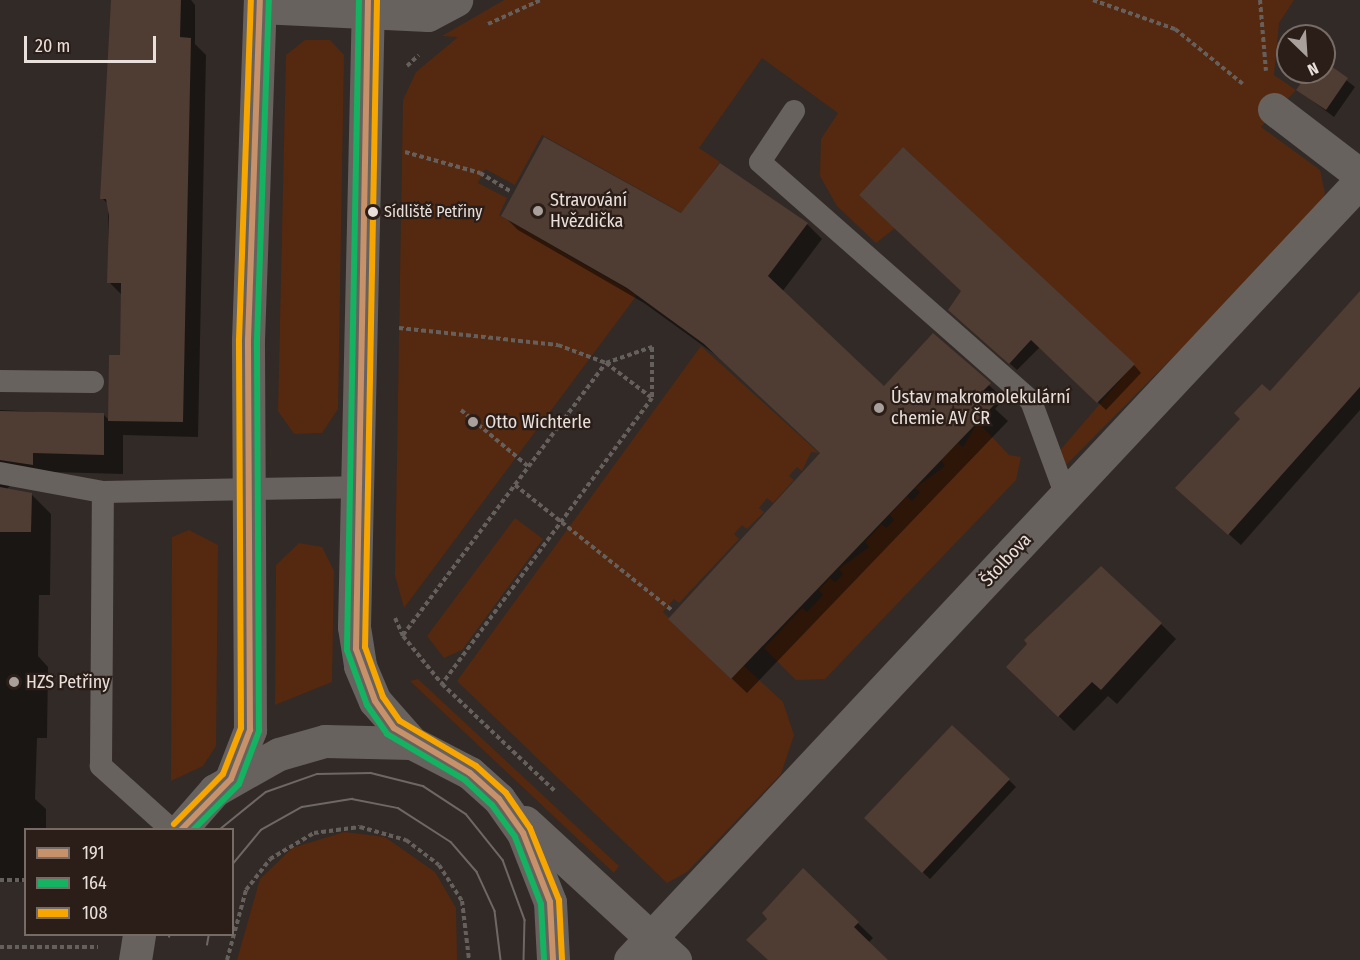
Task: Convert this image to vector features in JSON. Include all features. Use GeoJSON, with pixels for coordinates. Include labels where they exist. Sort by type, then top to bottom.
{"type":"FeatureCollection","features":[{"type":"Feature","properties":{"kind":"street"},"geometry":{"type":"LineString","coordinates":[[231,779],[250,730],[252,488],[248,340],[260,4],[368,6],[428,15],[456,0]]}},
{"type":"Feature","properties":{"kind":"street"},"geometry":{"type":"LineString","coordinates":[[368,6],[356,487],[356,649],[375,701],[412,743]]}},
{"type":"Feature","properties":{"kind":"street"},"geometry":{"type":"LineString","coordinates":[[1274,109],[1360,175]]}},
{"type":"Feature","properties":{"kind":"street","name":"Štolbova"},"geometry":{"type":"LineString","coordinates":[[652,953],[1066,496],[1360,181]]}},
{"type":"Feature","properties":{"kind":"street"},"geometry":{"type":"LineString","coordinates":[[182,828],[231,779],[256,764],[325,741],[412,743],[451,759],[499,799],[652,953]]}},
{"type":"Feature","properties":{"kind":"street"},"geometry":{"type":"LineString","coordinates":[[499,799],[544,878],[553,960]]}},
{"type":"Feature","properties":{"kind":"street"},"geometry":{"type":"LineString","coordinates":[[135,960],[139,936]]}},
{"type":"Feature","properties":{"kind":"lane"},"geometry":{"type":"LineString","coordinates":[[794,111],[760,162],[1031,401],[1066,496]]}},
{"type":"Feature","properties":{"kind":"lane"},"geometry":{"type":"LineString","coordinates":[[0,381],[93,382]]}},
{"type":"Feature","properties":{"kind":"lane"},"geometry":{"type":"LineString","coordinates":[[0,473],[103,492],[356,487]]}},
{"type":"Feature","properties":{"kind":"lane"},"geometry":{"type":"LineString","coordinates":[[103,492],[101,766],[170,828]]}},
{"type":"Feature","properties":{"kind":"path"},"geometry":{"type":"LineString","coordinates":[[499,21],[541,0]]}},
{"type":"Feature","properties":{"kind":"path"},"geometry":{"type":"LineString","coordinates":[[1093,0],[1175,29],[1274,109]]}},
{"type":"Feature","properties":{"kind":"path"},"geometry":{"type":"LineString","coordinates":[[1260,0],[1274,109]]}},
{"type":"Feature","properties":{"kind":"path"},"geometry":{"type":"LineString","coordinates":[[392,149],[480,173],[512,192]]}},
{"type":"Feature","properties":{"kind":"path"},"geometry":{"type":"LineString","coordinates":[[389,326],[558,345],[606,363],[652,398]]}},
{"type":"Feature","properties":{"kind":"path"},"geometry":{"type":"LineString","coordinates":[[403,636],[606,363],[652,347],[652,398],[442,684],[562,798]]}},
{"type":"Feature","properties":{"kind":"path"},"geometry":{"type":"LineString","coordinates":[[461,411],[529,467]]}},
{"type":"Feature","properties":{"kind":"path"},"geometry":{"type":"LineString","coordinates":[[515,485],[673,611]]}},
{"type":"Feature","properties":{"kind":"path"},"geometry":{"type":"LineString","coordinates":[[234,930],[240,904],[270,859],[314,833],[360,827],[406,840],[439,865],[462,901],[469,960]]}},
{"type":"Feature","properties":{"kind":"path"},"geometry":{"type":"LineString","coordinates":[[0,880],[24,880]]}},
{"type":"Feature","properties":{"kind":"path"},"geometry":{"type":"LineString","coordinates":[[227,960],[233,936]]}},
{"type":"Feature","properties":{"kind":"path"},"geometry":{"type":"LineString","coordinates":[[0,947],[104,947]]}},
{"type":"Feature","properties":{"kind":"shaded area"},"geometry":{"type":"Polygon","coordinates":[[[504,0],[1294,0],[1279,24],[1276,24],[1274,75],[1276,84],[1287,84],[1296,90],[1261,127],[1320,170],[1325,193],[1317,212],[1066,465],[1050,462],[1134,364],[903,147],[859,195],[895,228],[876,243],[837,206],[820,176],[821,139],[838,113],[762,58],[699,148],[720,162],[682,213],[542,135],[515,185],[485,169],[478,183],[507,198],[499,215],[637,295],[404,608],[395,575],[403,100],[416,72],[458,37],[442,36],[504,0]]]}},
{"type":"Feature","properties":{"kind":"shaded area"},"geometry":{"type":"Polygon","coordinates":[[[305,40],[330,40],[344,55],[338,409],[322,433],[294,434],[278,411],[286,55],[305,40]]]}},
{"type":"Feature","properties":{"kind":"shaded area"},"geometry":{"type":"Polygon","coordinates":[[[701,346],[819,453],[811,452],[802,471],[797,467],[789,476],[794,480],[773,503],[767,498],[759,508],[764,512],[747,529],[742,525],[734,534],[739,539],[679,603],[674,599],[663,612],[731,679],[742,664],[783,702],[794,735],[781,774],[687,872],[667,883],[457,681],[701,346]]]}},
{"type":"Feature","properties":{"kind":"shaded area"},"geometry":{"type":"Polygon","coordinates":[[[978,422],[1009,455],[1021,457],[1016,480],[825,679],[796,680],[764,648],[802,608],[807,612],[823,595],[819,590],[830,578],[835,582],[843,574],[839,569],[869,547],[865,542],[882,524],[886,528],[894,520],[890,515],[907,496],[912,501],[920,492],[915,488],[945,466],[941,460],[958,443],[963,447],[978,422]]]}},
{"type":"Feature","properties":{"kind":"shaded area"},"geometry":{"type":"Polygon","coordinates":[[[515,518],[543,539],[462,650],[444,658],[427,636],[515,518]]]}},
{"type":"Feature","properties":{"kind":"shaded area"},"geometry":{"type":"Polygon","coordinates":[[[189,530],[218,545],[216,746],[203,766],[171,781],[172,537],[189,530]]]}},
{"type":"Feature","properties":{"kind":"shaded area"},"geometry":{"type":"Polygon","coordinates":[[[299,543],[322,547],[334,571],[332,682],[275,705],[276,565],[299,543]]]}},
{"type":"Feature","properties":{"kind":"shaded area"},"geometry":{"type":"Polygon","coordinates":[[[418,679],[619,866],[614,873],[410,681],[418,679]]]}},
{"type":"Feature","properties":{"kind":"shaded area"},"geometry":{"type":"Polygon","coordinates":[[[344,832],[385,837],[435,872],[456,908],[457,960],[237,960],[260,879],[292,848],[344,832]]]}},
{"type":"Feature","properties":{"kind":"building"},"geometry":{"type":"Polygon","coordinates":[[[111,0],[181,0],[180,37],[191,38],[183,422],[108,421],[109,355],[120,355],[121,283],[107,283],[109,216],[106,199],[100,199],[111,0]]]}},
{"type":"Feature","properties":{"kind":"building"},"geometry":{"type":"Polygon","coordinates":[[[1336,70],[1348,78],[1326,110],[1296,90],[1300,84],[1336,84],[1336,70]]]}},
{"type":"Feature","properties":{"kind":"building","name":"Ústav makromolekulární chemie AV ČR"},"geometry":{"type":"Polygon","coordinates":[[[544,137],[681,213],[720,163],[808,223],[768,276],[884,386],[933,333],[991,383],[981,393],[994,405],[731,679],[668,619],[820,453],[704,344],[627,288],[501,216],[544,137]]]}},
{"type":"Feature","properties":{"kind":"building"},"geometry":{"type":"Polygon","coordinates":[[[903,147],[1135,364],[1097,403],[1031,340],[1009,364],[948,310],[961,291],[859,195],[903,147]]]}},
{"type":"Feature","properties":{"kind":"building"},"geometry":{"type":"Polygon","coordinates":[[[1360,291],[1360,387],[1228,535],[1175,488],[1240,419],[1234,413],[1262,384],[1270,391],[1360,291]]]}},
{"type":"Feature","properties":{"kind":"building"},"geometry":{"type":"Polygon","coordinates":[[[0,411],[104,413],[104,455],[33,453],[33,465],[0,460],[0,411]]]}},
{"type":"Feature","properties":{"kind":"building"},"geometry":{"type":"Polygon","coordinates":[[[0,487],[32,493],[31,532],[0,532],[0,487]]]}},
{"type":"Feature","properties":{"kind":"building"},"geometry":{"type":"Polygon","coordinates":[[[1101,566],[1162,623],[1101,690],[1092,682],[1058,717],[1006,667],[1027,644],[1024,640],[1101,566]]]}},
{"type":"Feature","properties":{"kind":"building"},"geometry":{"type":"Polygon","coordinates":[[[952,725],[1010,779],[922,873],[864,818],[952,725]]]}},
{"type":"Feature","properties":{"kind":"building"},"geometry":{"type":"Polygon","coordinates":[[[803,868],[859,922],[854,927],[888,960],[768,960],[746,940],[767,919],[762,913],[803,868]]]}},
{"type":"Feature","properties":{"kind":"tram line"},"geometry":{"type":"LineString","coordinates":[[221,828],[266,792],[317,774],[371,773],[423,786],[466,814],[503,860],[525,920],[524,960]]}},
{"type":"Feature","properties":{"kind":"tram line"},"geometry":{"type":"LineString","coordinates":[[234,863],[261,830],[302,807],[352,799],[398,808],[451,842],[477,872],[495,911],[501,960]]}},
{"type":"Feature","properties":{"kind":"tram line"},"geometry":{"type":"LineString","coordinates":[[207,945],[209,936]]}},
{"type":"Feature","properties":{"kind":"transit line","name":"108"},"geometry":{"type":"LineString","coordinates":[[174,824],[223,774],[241,728],[239,340],[251,0]]}},
{"type":"Feature","properties":{"kind":"transit line","name":"191"},"geometry":{"type":"LineString","coordinates":[[183,828],[231,779],[250,730],[248,340],[260,0]]}},
{"type":"Feature","properties":{"kind":"transit line","name":"164"},"geometry":{"type":"LineString","coordinates":[[195,828],[239,784],[259,731],[257,340],[269,0]]}},
{"type":"Feature","properties":{"kind":"transit line","name":"164"},"geometry":{"type":"LineString","coordinates":[[359,0],[347,650],[367,705],[387,734],[465,780],[492,805],[515,837],[541,904],[544,960]]}},
{"type":"Feature","properties":{"kind":"transit line","name":"191"},"geometry":{"type":"LineString","coordinates":[[368,0],[356,649],[375,701],[394,728],[470,773],[499,799],[523,833],[550,902],[553,960]]}},
{"type":"Feature","properties":{"kind":"transit line","name":"108"},"geometry":{"type":"LineString","coordinates":[[377,0],[365,647],[383,697],[400,721],[476,766],[506,793],[530,828],[559,900],[562,960]]}},
{"type":"Feature","properties":{"kind":"place","name":"Stravování Hvězdička"},"geometry":{"type":"Point","coordinates":[538,211]}},
{"type":"Feature","properties":{"kind":"place","name":"Sídliště Petřiny"},"geometry":{"type":"Point","coordinates":[373,212]}},
{"type":"Feature","properties":{"kind":"place","name":"Ústav makromolekulární chemie AV ČR"},"geometry":{"type":"Point","coordinates":[879,408]}},
{"type":"Feature","properties":{"kind":"place","name":"Otto Wichterle"},"geometry":{"type":"Point","coordinates":[473,422]}},
{"type":"Feature","properties":{"kind":"place","name":"HZS Petřiny"},"geometry":{"type":"Point","coordinates":[14,682]}}]}
